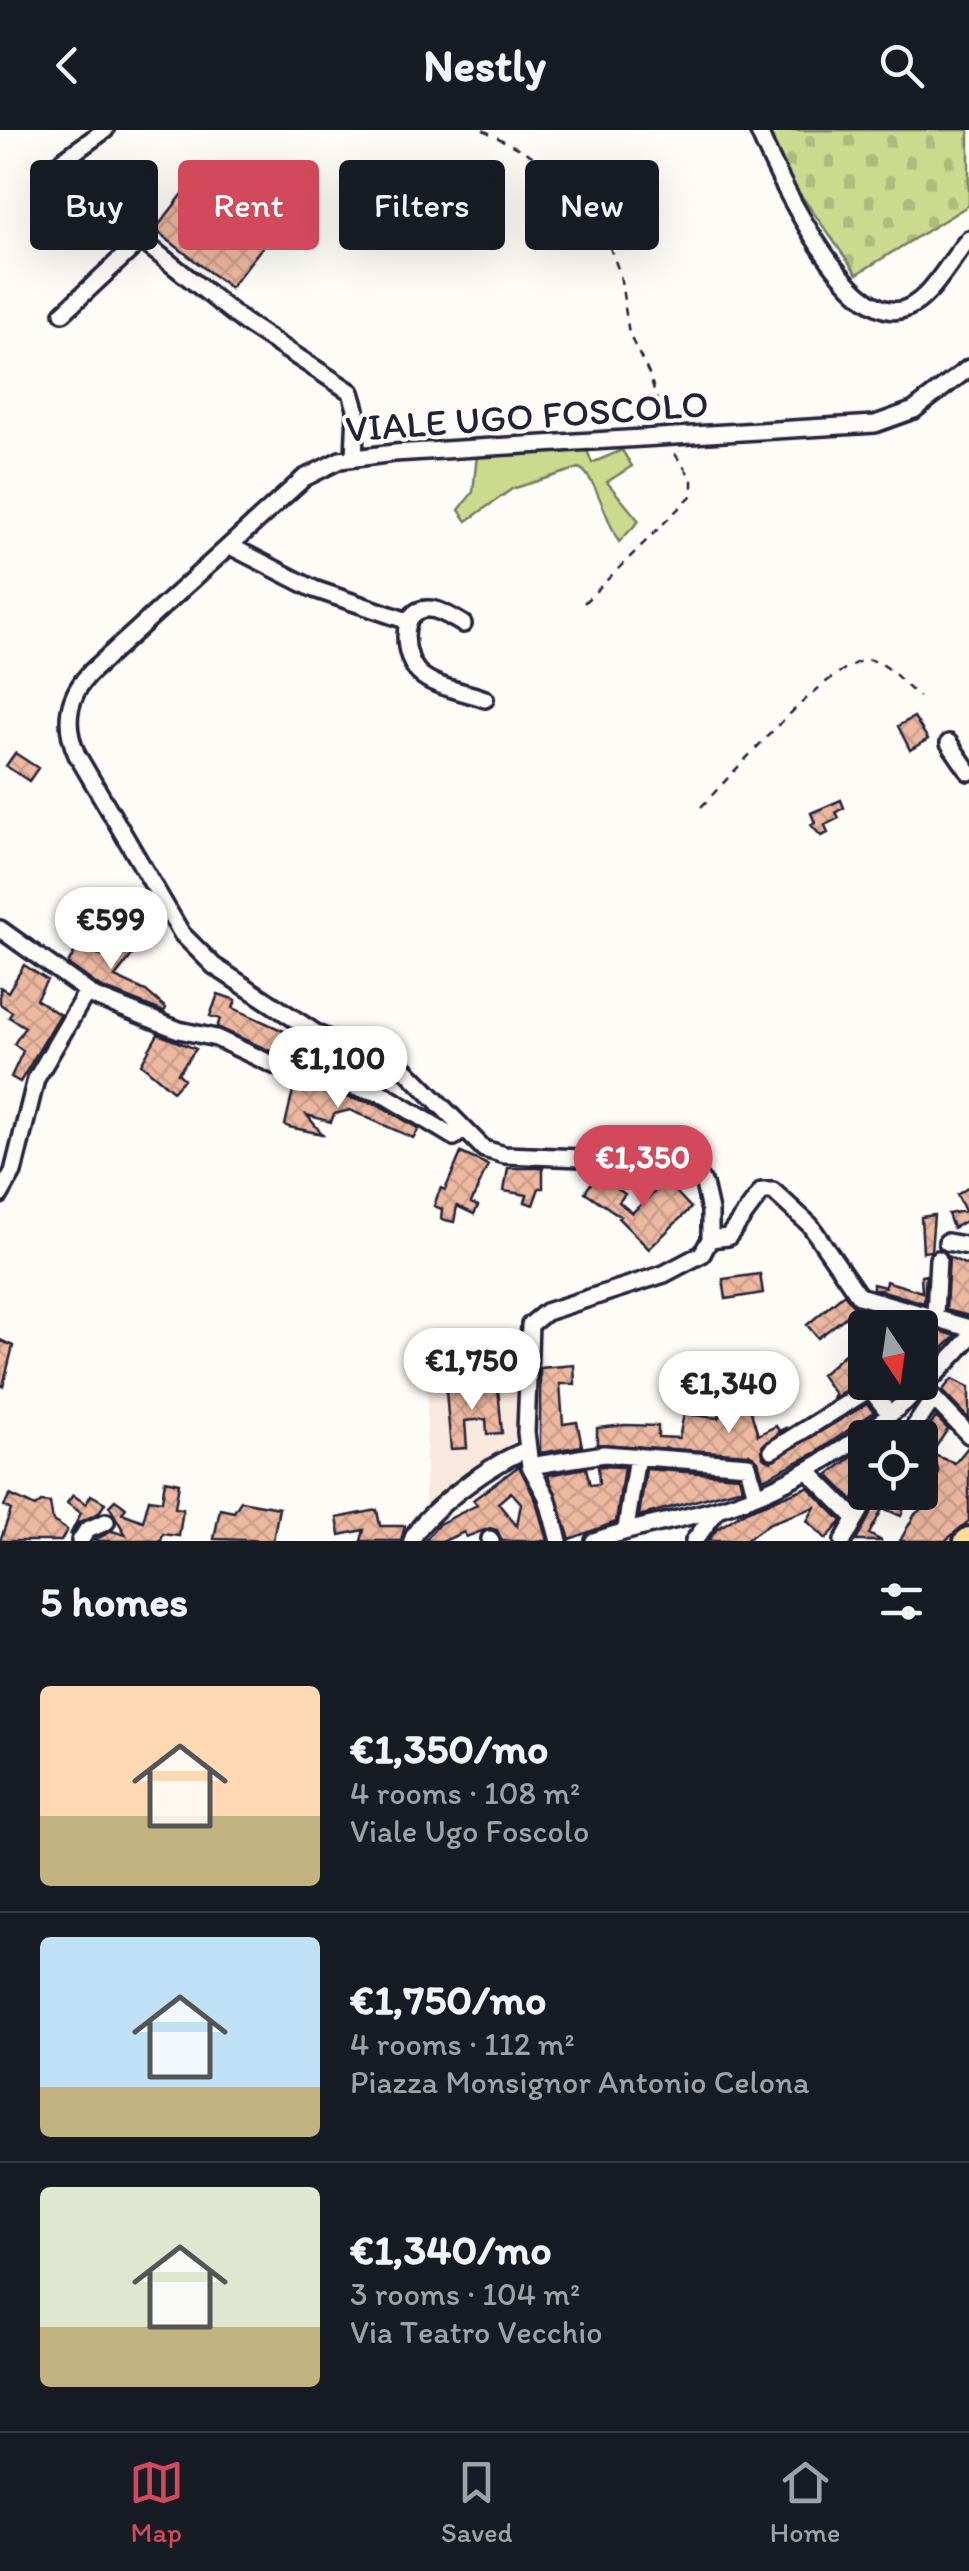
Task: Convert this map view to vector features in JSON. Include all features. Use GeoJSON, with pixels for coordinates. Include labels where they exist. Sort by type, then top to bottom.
{"type":"FeatureCollection","features":[{"type":"Feature","properties":{"kind":"street"},"geometry":{"type":"LineString","coordinates":[[64,160],[105,130]]}},
{"type":"Feature","properties":{"kind":"street"},"geometry":{"type":"LineString","coordinates":[[758,130],[794,208],[854,290],[874,308],[895,311],[917,302],[969,239]]}},
{"type":"Feature","properties":{"kind":"street"},"geometry":{"type":"LineString","coordinates":[[63,313],[130,250]]}},
{"type":"Feature","properties":{"kind":"street"},"geometry":{"type":"LineString","coordinates":[[154,250],[244,322],[351,392],[356,408],[354,457]]}},
{"type":"Feature","properties":{"kind":"street","name":"VIALE UGO FOSCOLO"},"geometry":{"type":"LineString","coordinates":[[710,1239],[707,1193],[694,1172],[633,1160],[505,1155],[484,1149],[462,1131],[404,1068],[300,1024],[193,948],[71,742],[69,710],[85,678],[313,472],[354,457],[888,421],[914,410],[969,368]]}},
{"type":"Feature","properties":{"kind":"street"},"geometry":{"type":"LineString","coordinates":[[230,546],[314,589],[408,621]]}},
{"type":"Feature","properties":{"kind":"street"},"geometry":{"type":"LineString","coordinates":[[463,624],[426,608],[408,621],[406,634],[418,673],[434,683],[485,699]]}},
{"type":"Feature","properties":{"kind":"street"},"geometry":{"type":"LineString","coordinates":[[949,743],[969,772]]}},
{"type":"Feature","properties":{"kind":"street"},"geometry":{"type":"LineString","coordinates":[[0,929],[86,993],[179,1030],[216,1038],[292,1074],[380,1093],[454,1137],[462,1131]]}},
{"type":"Feature","properties":{"kind":"street"},"geometry":{"type":"LineString","coordinates":[[0,1195],[13,1172],[36,1079],[86,993]]}},
{"type":"Feature","properties":{"kind":"street"},"geometry":{"type":"LineString","coordinates":[[559,1541],[547,1497],[529,1458],[527,1337],[532,1321],[546,1312],[684,1266],[702,1254],[710,1239],[728,1237],[762,1191],[768,1190],[810,1226],[853,1292],[920,1310]]}},
{"type":"Feature","properties":{"kind":"street"},"geometry":{"type":"LineString","coordinates":[[946,1242],[969,1246]]}},
{"type":"Feature","properties":{"kind":"street"},"geometry":{"type":"LineString","coordinates":[[935,1310],[938,1259]]}},
{"type":"Feature","properties":{"kind":"street"},"geometry":{"type":"LineString","coordinates":[[938,1315],[969,1328]]}},
{"type":"Feature","properties":{"kind":"street"},"geometry":{"type":"LineString","coordinates":[[938,1380],[969,1338]]}},
{"type":"Feature","properties":{"kind":"street"},"geometry":{"type":"LineString","coordinates":[[412,1541],[421,1523],[508,1455],[761,1457],[851,1400]]}},
{"type":"Feature","properties":{"kind":"street"},"geometry":{"type":"LineString","coordinates":[[879,1400],[888,1412]]}},
{"type":"Feature","properties":{"kind":"street"},"geometry":{"type":"LineString","coordinates":[[881,1420],[888,1412],[913,1400]]}},
{"type":"Feature","properties":{"kind":"street"},"geometry":{"type":"LineString","coordinates":[[935,1400],[969,1435]]}},
{"type":"Feature","properties":{"kind":"street"},"geometry":{"type":"LineString","coordinates":[[594,1541],[626,1529],[718,1509],[808,1471],[848,1447]]}},
{"type":"Feature","properties":{"kind":"street"},"geometry":{"type":"LineString","coordinates":[[626,1529],[637,1456]]}},
{"type":"Feature","properties":{"kind":"street"},"geometry":{"type":"LineString","coordinates":[[755,1492],[761,1457]]}},
{"type":"Feature","properties":{"kind":"street"},"geometry":{"type":"LineString","coordinates":[[808,1471],[855,1518]]}},
{"type":"Feature","properties":{"kind":"street"},"geometry":{"type":"LineString","coordinates":[[694,1541],[718,1509]]}},
{"type":"Feature","properties":{"kind":"street"},"geometry":{"type":"LineString","coordinates":[[843,1541],[860,1510]]}},
{"type":"Feature","properties":{"kind":"street"},"geometry":{"type":"LineString","coordinates":[[66,1541],[79,1541],[88,1530],[106,1522]]}},
{"type":"Feature","properties":{"kind":"path"},"geometry":{"type":"LineString","coordinates":[[483,130],[509,141],[551,169],[606,237],[620,274],[629,334],[648,374],[678,460],[692,479],[692,495],[584,604]]}},
{"type":"Feature","properties":{"kind":"path"},"geometry":{"type":"LineString","coordinates":[[701,807],[815,687],[864,660],[874,660],[890,671],[919,698]]}},
{"type":"Feature","properties":{"kind":"shaded area"},"geometry":{"type":"Polygon","coordinates":[[[515,1371],[519,1437],[425,1507],[428,1379],[515,1371]]]}},
{"type":"Feature","properties":{"kind":"green space"},"geometry":{"type":"Polygon","coordinates":[[[767,130],[969,130],[969,205],[857,274],[781,167],[767,130]]]}},
{"type":"Feature","properties":{"kind":"green space"},"geometry":{"type":"Polygon","coordinates":[[[586,448],[592,463],[622,450],[632,466],[607,482],[639,521],[619,542],[596,489],[579,468],[512,489],[467,521],[459,510],[473,492],[477,455],[586,448]]]}},
{"type":"Feature","properties":{"kind":"building"},"geometry":{"type":"Polygon","coordinates":[[[178,200],[178,248],[158,232],[158,226],[178,200]]]}},
{"type":"Feature","properties":{"kind":"building"},"geometry":{"type":"Polygon","coordinates":[[[181,250],[260,250],[230,288],[181,250]]]}},
{"type":"Feature","properties":{"kind":"building"},"geometry":{"type":"Polygon","coordinates":[[[914,717],[928,739],[910,750],[898,726],[914,717]]]}},
{"type":"Feature","properties":{"kind":"building"},"geometry":{"type":"Polygon","coordinates":[[[15,753],[38,768],[29,781],[6,766],[15,753]]]}},
{"type":"Feature","properties":{"kind":"building"},"geometry":{"type":"Polygon","coordinates":[[[841,800],[844,808],[836,812],[839,818],[825,825],[828,833],[821,836],[811,825],[815,823],[811,813],[841,800]]]}},
{"type":"Feature","properties":{"kind":"building"},"geometry":{"type":"Polygon","coordinates":[[[114,939],[133,954],[115,977],[146,991],[166,1008],[164,1012],[100,987],[68,964],[79,944],[101,956],[114,939]]]}},
{"type":"Feature","properties":{"kind":"building"},"geometry":{"type":"Polygon","coordinates":[[[24,965],[47,980],[36,999],[60,1015],[20,1082],[11,1077],[23,1051],[14,1044],[25,1027],[9,1017],[12,1012],[0,1004],[0,987],[8,992],[24,965]]]}},
{"type":"Feature","properties":{"kind":"building"},"geometry":{"type":"Polygon","coordinates":[[[218,994],[236,1000],[233,1008],[286,1032],[280,1047],[305,1056],[309,1042],[318,1046],[316,1052],[330,1056],[327,1070],[297,1063],[217,1027],[220,1019],[210,1016],[218,994]]]}},
{"type":"Feature","properties":{"kind":"building"},"geometry":{"type":"Polygon","coordinates":[[[158,1034],[196,1049],[178,1073],[184,1079],[173,1091],[141,1064],[158,1034]]]}},
{"type":"Feature","properties":{"kind":"building"},"geometry":{"type":"Polygon","coordinates":[[[294,1086],[377,1104],[419,1129],[413,1138],[350,1110],[334,1114],[331,1122],[307,1115],[322,1134],[289,1127],[285,1125],[294,1086]]]}},
{"type":"Feature","properties":{"kind":"building"},"geometry":{"type":"Polygon","coordinates":[[[461,1153],[488,1165],[471,1203],[478,1206],[474,1214],[457,1206],[454,1222],[441,1219],[442,1209],[434,1206],[461,1153]]]}},
{"type":"Feature","properties":{"kind":"building"},"geometry":{"type":"Polygon","coordinates":[[[508,1168],[543,1168],[543,1188],[539,1188],[533,1205],[525,1202],[527,1195],[504,1191],[508,1168]]]}},
{"type":"Feature","properties":{"kind":"building"},"geometry":{"type":"Polygon","coordinates":[[[597,1175],[625,1194],[619,1202],[632,1213],[666,1181],[691,1208],[649,1249],[620,1216],[585,1192],[597,1175]]]}},
{"type":"Feature","properties":{"kind":"building"},"geometry":{"type":"Polygon","coordinates":[[[969,1187],[969,1219],[953,1228],[948,1214],[965,1211],[957,1195],[969,1187]]]}},
{"type":"Feature","properties":{"kind":"building"},"geometry":{"type":"Polygon","coordinates":[[[934,1215],[931,1251],[923,1252],[921,1217],[934,1215]]]}},
{"type":"Feature","properties":{"kind":"building"},"geometry":{"type":"Polygon","coordinates":[[[949,1257],[969,1266],[969,1316],[946,1310],[949,1257]]]}},
{"type":"Feature","properties":{"kind":"building"},"geometry":{"type":"Polygon","coordinates":[[[760,1274],[763,1293],[726,1299],[723,1279],[760,1274]]]}},
{"type":"Feature","properties":{"kind":"building"},"geometry":{"type":"Polygon","coordinates":[[[926,1275],[924,1303],[873,1288],[873,1284],[885,1287],[886,1281],[922,1292],[921,1276],[926,1275]]]}},
{"type":"Feature","properties":{"kind":"building"},"geometry":{"type":"Polygon","coordinates":[[[844,1294],[856,1309],[848,1310],[848,1315],[818,1338],[807,1325],[844,1294]]]}},
{"type":"Feature","properties":{"kind":"building"},"geometry":{"type":"Polygon","coordinates":[[[938,1330],[956,1336],[938,1352],[938,1330]]]}},
{"type":"Feature","properties":{"kind":"building"},"geometry":{"type":"Polygon","coordinates":[[[0,1340],[13,1346],[3,1386],[0,1386],[0,1340]]]}},
{"type":"Feature","properties":{"kind":"building"},"geometry":{"type":"Polygon","coordinates":[[[848,1351],[848,1389],[833,1399],[835,1394],[821,1375],[848,1351]]]}},
{"type":"Feature","properties":{"kind":"building"},"geometry":{"type":"Polygon","coordinates":[[[574,1365],[575,1384],[560,1384],[563,1424],[577,1422],[582,1446],[540,1453],[540,1368],[574,1365]]]}},
{"type":"Feature","properties":{"kind":"building"},"geometry":{"type":"Polygon","coordinates":[[[952,1379],[969,1387],[969,1419],[942,1391],[952,1379]]]}},
{"type":"Feature","properties":{"kind":"building"},"geometry":{"type":"Polygon","coordinates":[[[498,1388],[502,1433],[487,1434],[486,1419],[465,1421],[467,1448],[451,1449],[446,1392],[498,1388]]]}},
{"type":"Feature","properties":{"kind":"building"},"geometry":{"type":"Polygon","coordinates":[[[747,1399],[758,1435],[776,1426],[779,1431],[787,1427],[762,1446],[763,1457],[771,1461],[867,1404],[874,1412],[863,1420],[848,1420],[848,1430],[817,1452],[763,1479],[758,1461],[749,1454],[597,1444],[597,1428],[625,1425],[658,1426],[658,1437],[679,1438],[684,1414],[719,1418],[722,1401],[739,1404],[747,1399]]]}},
{"type":"Feature","properties":{"kind":"building"},"geometry":{"type":"Polygon","coordinates":[[[936,1417],[948,1429],[938,1444],[938,1420],[934,1420],[936,1417]]]}},
{"type":"Feature","properties":{"kind":"building"},"geometry":{"type":"Polygon","coordinates":[[[969,1446],[969,1521],[945,1541],[900,1541],[915,1514],[920,1510],[938,1510],[938,1457],[955,1463],[969,1446]]]}},
{"type":"Feature","properties":{"kind":"building"},"geometry":{"type":"Polygon","coordinates":[[[848,1460],[848,1495],[828,1475],[848,1460]]]}},
{"type":"Feature","properties":{"kind":"building"},"geometry":{"type":"Polygon","coordinates":[[[519,1466],[536,1501],[547,1541],[502,1541],[497,1530],[490,1528],[466,1537],[464,1532],[444,1541],[425,1541],[439,1524],[477,1505],[473,1500],[519,1466]],[[511,1492],[498,1503],[517,1526],[521,1503],[511,1492]]]}},
{"type":"Feature","properties":{"kind":"building"},"geometry":{"type":"Polygon","coordinates":[[[598,1466],[624,1467],[616,1522],[570,1539],[548,1475],[586,1468],[590,1485],[599,1484],[598,1466]]]}},
{"type":"Feature","properties":{"kind":"building"},"geometry":{"type":"Polygon","coordinates":[[[646,1469],[739,1476],[742,1488],[639,1516],[646,1469]]]}},
{"type":"Feature","properties":{"kind":"building"},"geometry":{"type":"Polygon","coordinates":[[[165,1480],[179,1483],[175,1508],[183,1509],[179,1536],[163,1534],[161,1541],[93,1541],[112,1531],[126,1535],[109,1506],[115,1500],[126,1508],[122,1513],[143,1521],[149,1499],[162,1501],[165,1480]]]}},
{"type":"Feature","properties":{"kind":"building"},"geometry":{"type":"Polygon","coordinates":[[[808,1487],[842,1521],[826,1539],[807,1521],[815,1507],[770,1523],[745,1541],[708,1541],[717,1529],[746,1511],[808,1487]]]}},
{"type":"Feature","properties":{"kind":"building"},"geometry":{"type":"Polygon","coordinates":[[[10,1495],[35,1507],[41,1502],[50,1503],[53,1521],[67,1530],[61,1541],[0,1541],[11,1510],[4,1506],[10,1495]]]}},
{"type":"Feature","properties":{"kind":"building"},"geometry":{"type":"Polygon","coordinates":[[[73,1495],[86,1504],[91,1495],[105,1503],[99,1513],[78,1523],[70,1535],[81,1513],[67,1503],[73,1495]]]}},
{"type":"Feature","properties":{"kind":"building"},"geometry":{"type":"Polygon","coordinates":[[[241,1501],[279,1508],[273,1541],[214,1539],[220,1509],[234,1512],[241,1501]]]}},
{"type":"Feature","properties":{"kind":"building"},"geometry":{"type":"Polygon","coordinates":[[[377,1510],[380,1526],[405,1526],[401,1541],[361,1541],[364,1530],[340,1535],[337,1518],[377,1510]]]}},
{"type":"Feature","properties":{"kind":"building"},"geometry":{"type":"Polygon","coordinates":[[[872,1510],[882,1510],[869,1534],[882,1541],[856,1541],[872,1510]]]}}]}
